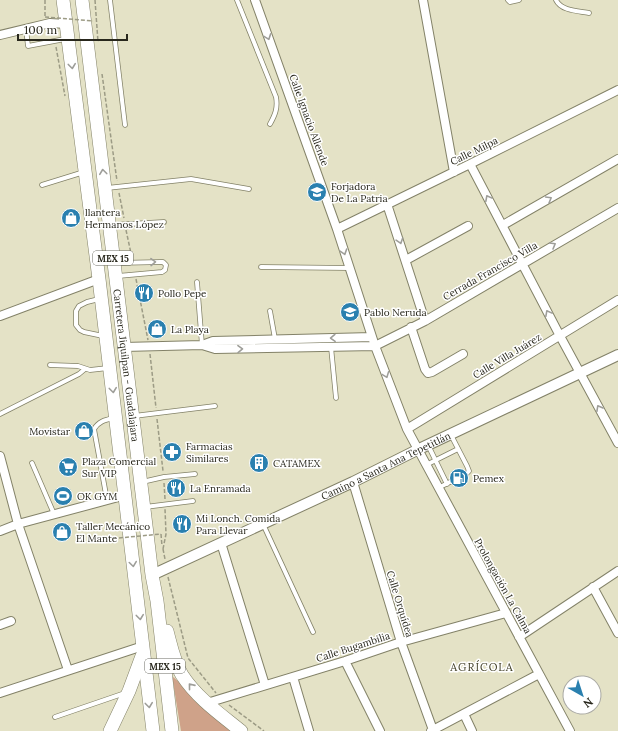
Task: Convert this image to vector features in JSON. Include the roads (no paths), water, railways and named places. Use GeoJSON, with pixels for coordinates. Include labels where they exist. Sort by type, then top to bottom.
{"type":"FeatureCollection","features":[{"type":"Feature","properties":{"kind":"highway","name":"Carretera Jiquilpan - Guadalajara"},"geometry":{"type":"LineString","coordinates":[[63,0],[102,298],[153,731]]}},
{"type":"Feature","properties":{"kind":"highway","name":"Carretera Jiquilpan - Guadalajara"},"geometry":{"type":"LineString","coordinates":[[87,1],[112,188],[110,225],[114,263],[172,731]]}},
{"type":"Feature","properties":{"kind":"highway"},"geometry":{"type":"LineString","coordinates":[[157,601],[175,659],[182,674],[192,688],[206,703],[241,731]]}},
{"type":"Feature","properties":{"kind":"highway"},"geometry":{"type":"LineString","coordinates":[[110,731],[129,691],[143,649]]}},
{"type":"Feature","properties":{"kind":"highway"},"geometry":{"type":"LineString","coordinates":[[120,731],[126,721],[136,694],[143,649]]}},
{"type":"Feature","properties":{"kind":"street","name":"Calle Ignacio Allende"},"geometry":{"type":"LineString","coordinates":[[255,0],[337,229],[375,346],[407,429],[418,450]]}},
{"type":"Feature","properties":{"kind":"street"},"geometry":{"type":"LineString","coordinates":[[423,0],[454,172]]}},
{"type":"Feature","properties":{"kind":"street"},"geometry":{"type":"LineString","coordinates":[[0,34],[26,29],[47,20],[66,24]]}},
{"type":"Feature","properties":{"kind":"street","name":"Calle Milpa"},"geometry":{"type":"LineString","coordinates":[[337,229],[618,90]]}},
{"type":"Feature","properties":{"kind":"street"},"geometry":{"type":"LineString","coordinates":[[503,225],[618,159]]}},
{"type":"Feature","properties":{"kind":"street"},"geometry":{"type":"LineString","coordinates":[[470,164],[618,443]]}},
{"type":"Feature","properties":{"kind":"street"},"geometry":{"type":"LineString","coordinates":[[387,204],[425,321]]}},
{"type":"Feature","properties":{"kind":"street","name":"Cerrada Francisco Villa"},"geometry":{"type":"LineString","coordinates":[[202,345],[215,349],[375,346],[425,321],[618,208]]}},
{"type":"Feature","properties":{"kind":"street"},"geometry":{"type":"LineString","coordinates":[[406,260],[468,226]]}},
{"type":"Feature","properties":{"kind":"street"},"geometry":{"type":"LineString","coordinates":[[0,316],[99,280]]}},
{"type":"Feature","properties":{"kind":"street","name":"Calle Villa Juárez"},"geometry":{"type":"LineString","coordinates":[[407,429],[618,300]]}},
{"type":"Feature","properties":{"kind":"street"},"geometry":{"type":"LineString","coordinates":[[411,327],[425,369],[428,373],[463,354]]}},
{"type":"Feature","properties":{"kind":"street","name":"Cerrada Francisco Villa"},"geometry":{"type":"LineString","coordinates":[[124,347],[202,345],[214,341],[372,336]]}},
{"type":"Feature","properties":{"kind":"street","name":"Camino a Santa Ana Tepetitlán"},"geometry":{"type":"LineString","coordinates":[[152,575],[353,482],[618,355]]}},
{"type":"Feature","properties":{"kind":"street","name":"Prolongación La Calma"},"geometry":{"type":"LineString","coordinates":[[418,450],[570,731]]}},
{"type":"Feature","properties":{"kind":"street"},"geometry":{"type":"LineString","coordinates":[[0,459],[18,524],[68,670]]}},
{"type":"Feature","properties":{"kind":"street","name":"Calle Orquídea"},"geometry":{"type":"LineString","coordinates":[[353,482],[401,642],[432,731]]}},
{"type":"Feature","properties":{"kind":"street"},"geometry":{"type":"LineString","coordinates":[[0,531],[18,524],[126,495]]}},
{"type":"Feature","properties":{"kind":"street"},"geometry":{"type":"LineString","coordinates":[[221,543],[265,685]]}},
{"type":"Feature","properties":{"kind":"street"},"geometry":{"type":"LineString","coordinates":[[519,637],[618,571]]}},
{"type":"Feature","properties":{"kind":"street"},"geometry":{"type":"LineString","coordinates":[[593,587],[618,633]]}},
{"type":"Feature","properties":{"kind":"street","name":"Calle Bugambilia"},"geometry":{"type":"LineString","coordinates":[[206,703],[345,661],[401,642],[506,613]]}},
{"type":"Feature","properties":{"kind":"street"},"geometry":{"type":"LineString","coordinates":[[0,625],[11,621]]}},
{"type":"Feature","properties":{"kind":"street"},"geometry":{"type":"LineString","coordinates":[[0,694],[68,670],[143,649]]}},
{"type":"Feature","properties":{"kind":"street"},"geometry":{"type":"LineString","coordinates":[[345,661],[380,731]]}},
{"type":"Feature","properties":{"kind":"street"},"geometry":{"type":"LineString","coordinates":[[432,731],[539,674]]}},
{"type":"Feature","properties":{"kind":"street"},"geometry":{"type":"LineString","coordinates":[[293,676],[309,731]]}},
{"type":"Feature","properties":{"kind":"street"},"geometry":{"type":"LineString","coordinates":[[464,714],[472,731]]}},
{"type":"Feature","properties":{"kind":"lane"},"geometry":{"type":"LineString","coordinates":[[110,0],[125,125]]}},
{"type":"Feature","properties":{"kind":"lane"},"geometry":{"type":"LineString","coordinates":[[237,0],[276,97],[277,105],[275,115],[270,124]]}},
{"type":"Feature","properties":{"kind":"lane"},"geometry":{"type":"LineString","coordinates":[[508,0],[510,2],[519,0]]}},
{"type":"Feature","properties":{"kind":"lane"},"geometry":{"type":"LineString","coordinates":[[556,0],[558,4],[566,8],[589,13]]}},
{"type":"Feature","properties":{"kind":"lane"},"geometry":{"type":"LineString","coordinates":[[26,29],[28,46],[68,39]]}},
{"type":"Feature","properties":{"kind":"lane"},"geometry":{"type":"LineString","coordinates":[[42,185],[85,171]]}},
{"type":"Feature","properties":{"kind":"lane"},"geometry":{"type":"LineString","coordinates":[[112,188],[191,179],[249,189]]}},
{"type":"Feature","properties":{"kind":"lane"},"geometry":{"type":"LineString","coordinates":[[110,225],[164,222]]}},
{"type":"Feature","properties":{"kind":"lane"},"geometry":{"type":"LineString","coordinates":[[114,263],[164,262],[166,265],[165,270],[162,272],[116,277]]}},
{"type":"Feature","properties":{"kind":"lane"},"geometry":{"type":"LineString","coordinates":[[262,267],[350,268]]}},
{"type":"Feature","properties":{"kind":"lane"},"geometry":{"type":"LineString","coordinates":[[197,282],[202,345]]}},
{"type":"Feature","properties":{"kind":"lane"},"geometry":{"type":"LineString","coordinates":[[102,298],[79,306],[76,311],[76,325],[84,332],[99,336],[106,336]]}},
{"type":"Feature","properties":{"kind":"lane"},"geometry":{"type":"LineString","coordinates":[[270,312],[275,339]]}},
{"type":"Feature","properties":{"kind":"lane"},"geometry":{"type":"LineString","coordinates":[[331,347],[336,398]]}},
{"type":"Feature","properties":{"kind":"lane"},"geometry":{"type":"LineString","coordinates":[[50,365],[78,366],[85,369],[110,368]]}},
{"type":"Feature","properties":{"kind":"lane"},"geometry":{"type":"LineString","coordinates":[[0,414],[79,374],[85,369]]}},
{"type":"Feature","properties":{"kind":"lane"},"geometry":{"type":"LineString","coordinates":[[133,416],[215,406]]}},
{"type":"Feature","properties":{"kind":"lane"},"geometry":{"type":"LineString","coordinates":[[107,500],[94,429],[97,424],[102,421],[116,418]]}},
{"type":"Feature","properties":{"kind":"lane"},"geometry":{"type":"LineString","coordinates":[[451,435],[467,466],[468,470],[466,474]]}},
{"type":"Feature","properties":{"kind":"lane"},"geometry":{"type":"LineString","coordinates":[[428,445],[446,484]]}},
{"type":"Feature","properties":{"kind":"lane"},"geometry":{"type":"LineString","coordinates":[[426,466],[458,449]]}},
{"type":"Feature","properties":{"kind":"lane"},"geometry":{"type":"LineString","coordinates":[[32,463],[54,514]]}},
{"type":"Feature","properties":{"kind":"lane"},"geometry":{"type":"LineString","coordinates":[[141,482],[164,477],[195,474]]}},
{"type":"Feature","properties":{"kind":"lane"},"geometry":{"type":"LineString","coordinates":[[438,488],[452,481]]}},
{"type":"Feature","properties":{"kind":"lane"},"geometry":{"type":"LineString","coordinates":[[144,508],[192,501]]}},
{"type":"Feature","properties":{"kind":"lane"},"geometry":{"type":"LineString","coordinates":[[263,524],[313,632]]}},
{"type":"Feature","properties":{"kind":"lane"},"geometry":{"type":"LineString","coordinates":[[55,718],[129,691]]}},
{"type":"Feature","properties":{"kind":"place","name":"Forjadora De La Patria"},"geometry":{"type":"Point","coordinates":[317,192]}},
{"type":"Feature","properties":{"kind":"place","name":"llantera Hermanos López"},"geometry":{"type":"Point","coordinates":[71,218]}},
{"type":"Feature","properties":{"kind":"place","name":"Pollo Pepe"},"geometry":{"type":"Point","coordinates":[144,293]}},
{"type":"Feature","properties":{"kind":"place","name":"Pablo Neruda"},"geometry":{"type":"Point","coordinates":[350,312]}},
{"type":"Feature","properties":{"kind":"place","name":"La Playa"},"geometry":{"type":"Point","coordinates":[157,329]}},
{"type":"Feature","properties":{"kind":"place","name":"Movistar"},"geometry":{"type":"Point","coordinates":[84,431]}},
{"type":"Feature","properties":{"kind":"place","name":"Farmacias Similares"},"geometry":{"type":"Point","coordinates":[172,452]}},
{"type":"Feature","properties":{"kind":"place","name":"CATAMEX"},"geometry":{"type":"Point","coordinates":[259,463]}},
{"type":"Feature","properties":{"kind":"place","name":"Plaza Comercial Sur VIP"},"geometry":{"type":"Point","coordinates":[68,467]}},
{"type":"Feature","properties":{"kind":"place","name":"Pemex"},"geometry":{"type":"Point","coordinates":[459,478]}},
{"type":"Feature","properties":{"kind":"place","name":"La Enramada"},"geometry":{"type":"Point","coordinates":[176,488]}},
{"type":"Feature","properties":{"kind":"place","name":"OK GYM"},"geometry":{"type":"Point","coordinates":[63,496]}},
{"type":"Feature","properties":{"kind":"place","name":"Mi Lonch. Comida Para Llevar"},"geometry":{"type":"Point","coordinates":[182,524]}},
{"type":"Feature","properties":{"kind":"place","name":"Taller Mecánico El Mante"},"geometry":{"type":"Point","coordinates":[62,532]}},
{"type":"Feature","properties":{"kind":"district","name":"AGRÍCOLA"},"geometry":{"type":"Point","coordinates":[482,667]}}]}
